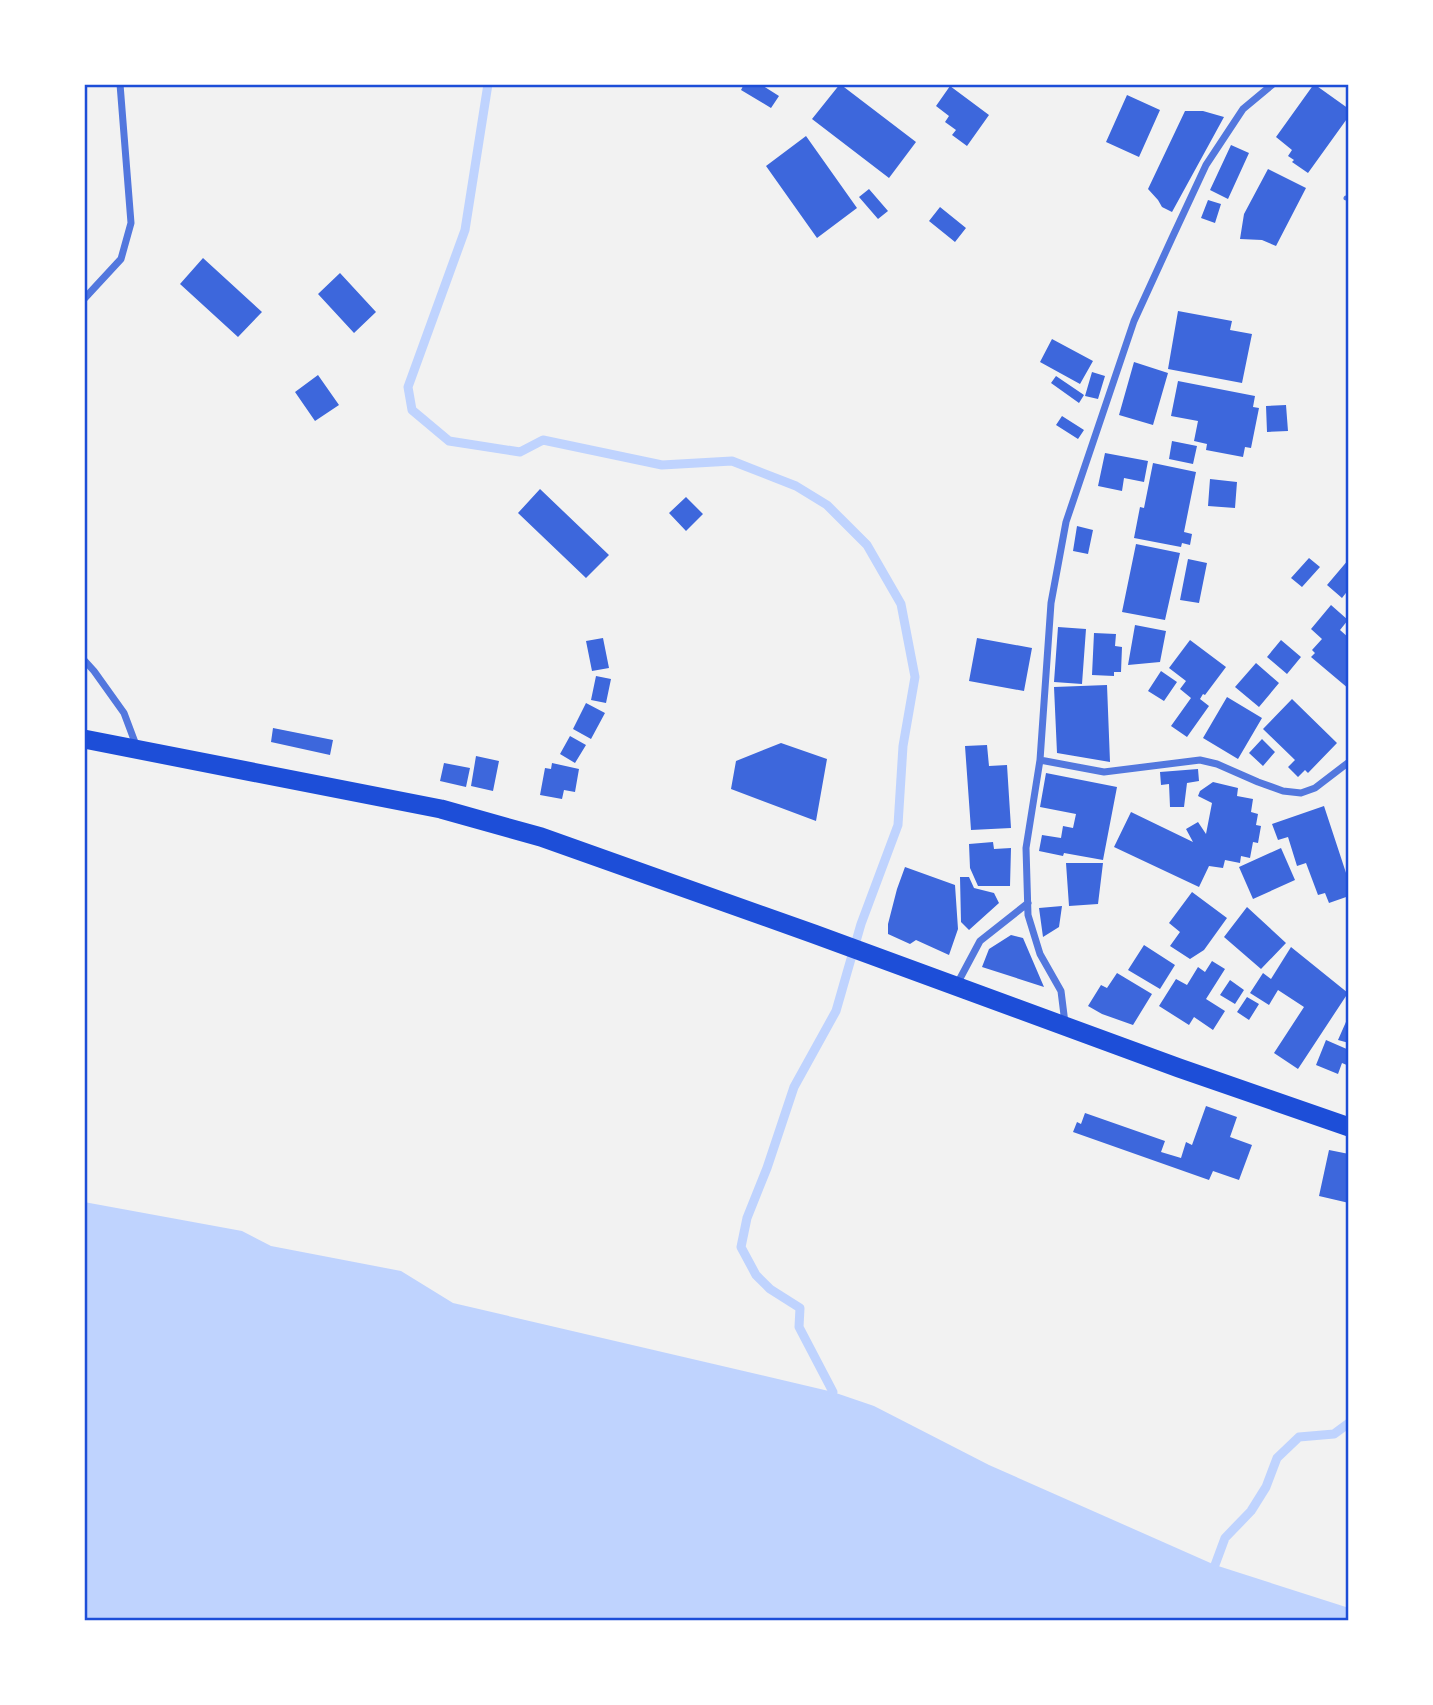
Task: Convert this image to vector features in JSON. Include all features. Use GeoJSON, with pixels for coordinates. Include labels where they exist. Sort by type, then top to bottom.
{"type":"FeatureCollection","features":[{"type":"Feature","properties":{"kind":"highway"},"geometry":{"type":"LineString","coordinates":[[84,739],[441,809],[541,837],[1349,1127]]}},
{"type":"Feature","properties":{"kind":"street"},"geometry":{"type":"LineString","coordinates":[[84,299],[121,259],[131,223],[120,84]]}},
{"type":"Feature","properties":{"kind":"street"},"geometry":{"type":"LineString","coordinates":[[1066,1027],[1062,991],[1040,954],[1028,915],[1026,848],[1040,760],[1051,603],[1066,522],[1134,321],[1206,165],[1243,109],[1273,84]]}},
{"type":"Feature","properties":{"kind":"street"},"geometry":{"type":"LineString","coordinates":[[84,660],[124,713],[138,749]]}},
{"type":"Feature","properties":{"kind":"street"},"geometry":{"type":"LineString","coordinates":[[1040,760],[1104,772],[1200,760],[1217,764],[1283,791],[1301,793],[1315,788],[1349,762]]}},
{"type":"Feature","properties":{"kind":"street"},"geometry":{"type":"LineString","coordinates":[[956,987],[980,941],[1028,903]]}},
{"type":"Feature","properties":{"kind":"water"},"geometry":{"type":"Polygon","coordinates":[[[84,1202],[242,1231],[271,1246],[401,1271],[453,1303],[833,1392],[874,1406],[989,1465],[1215,1565],[1349,1608],[1349,1621],[84,1621],[84,1202]]]}},
{"type":"Feature","properties":{"kind":"building"},"geometry":{"type":"Polygon","coordinates":[[[744,84],[760,84],[779,96],[771,108],[741,90],[744,84]]]}},
{"type":"Feature","properties":{"kind":"building"},"geometry":{"type":"Polygon","coordinates":[[[840,84],[916,142],[889,178],[812,119],[840,84]]]}},
{"type":"Feature","properties":{"kind":"building"},"geometry":{"type":"Polygon","coordinates":[[[1314,84],[1349,109],[1349,116],[1308,173],[1292,162],[1294,160],[1288,156],[1292,150],[1276,137],[1314,84]]]}},
{"type":"Feature","properties":{"kind":"building"},"geometry":{"type":"Polygon","coordinates":[[[950,86],[989,115],[967,146],[952,135],[956,130],[945,122],[949,116],[936,106],[950,86]]]}},
{"type":"Feature","properties":{"kind":"building"},"geometry":{"type":"Polygon","coordinates":[[[1127,95],[1160,110],[1139,157],[1106,142],[1127,95]]]}},
{"type":"Feature","properties":{"kind":"building"},"geometry":{"type":"Polygon","coordinates":[[[1185,111],[1203,111],[1224,117],[1172,212],[1162,207],[1148,189],[1185,111]]]}},
{"type":"Feature","properties":{"kind":"building"},"geometry":{"type":"Polygon","coordinates":[[[806,136],[857,208],[817,238],[766,166],[806,136]]]}},
{"type":"Feature","properties":{"kind":"building"},"geometry":{"type":"Polygon","coordinates":[[[1231,145],[1249,153],[1228,199],[1210,190],[1231,145]]]}},
{"type":"Feature","properties":{"kind":"building"},"geometry":{"type":"Polygon","coordinates":[[[1268,169],[1306,188],[1276,246],[1262,240],[1240,239],[1244,214],[1268,169]]]}},
{"type":"Feature","properties":{"kind":"building"},"geometry":{"type":"Polygon","coordinates":[[[869,189],[888,211],[878,219],[859,197],[869,189]]]}},
{"type":"Feature","properties":{"kind":"building"},"geometry":{"type":"Polygon","coordinates":[[[1208,200],[1221,204],[1215,223],[1201,218],[1208,200]]]}},
{"type":"Feature","properties":{"kind":"building"},"geometry":{"type":"Polygon","coordinates":[[[940,207],[966,228],[955,242],[929,221],[940,207]]]}},
{"type":"Feature","properties":{"kind":"building"},"geometry":{"type":"Polygon","coordinates":[[[203,258],[262,312],[238,337],[180,284],[203,258]]]}},
{"type":"Feature","properties":{"kind":"building"},"geometry":{"type":"Polygon","coordinates":[[[340,273],[376,312],[354,333],[318,294],[340,273]]]}},
{"type":"Feature","properties":{"kind":"building"},"geometry":{"type":"Polygon","coordinates":[[[1178,311],[1232,321],[1230,330],[1252,334],[1242,383],[1168,369],[1178,311]]]}},
{"type":"Feature","properties":{"kind":"building"},"geometry":{"type":"Polygon","coordinates":[[[1052,339],[1093,361],[1080,384],[1040,362],[1052,339]]]}},
{"type":"Feature","properties":{"kind":"building"},"geometry":{"type":"Polygon","coordinates":[[[1134,362],[1168,373],[1153,425],[1119,415],[1134,362]]]}},
{"type":"Feature","properties":{"kind":"building"},"geometry":{"type":"Polygon","coordinates":[[[1092,372],[1105,376],[1098,399],[1085,396],[1092,372]]]}},
{"type":"Feature","properties":{"kind":"building"},"geometry":{"type":"Polygon","coordinates":[[[318,375],[339,405],[315,421],[295,392],[318,375]]]}},
{"type":"Feature","properties":{"kind":"building"},"geometry":{"type":"Polygon","coordinates":[[[1056,376],[1084,395],[1079,403],[1051,383],[1056,376]]]}},
{"type":"Feature","properties":{"kind":"building"},"geometry":{"type":"Polygon","coordinates":[[[1178,381],[1255,396],[1253,407],[1259,408],[1251,448],[1245,447],[1243,457],[1206,450],[1207,444],[1194,441],[1198,421],[1171,416],[1178,381]]]}},
{"type":"Feature","properties":{"kind":"building"},"geometry":{"type":"Polygon","coordinates":[[[1286,405],[1288,431],[1267,432],[1266,406],[1286,405]]]}},
{"type":"Feature","properties":{"kind":"building"},"geometry":{"type":"Polygon","coordinates":[[[1062,416],[1084,430],[1078,439],[1056,425],[1062,416]]]}},
{"type":"Feature","properties":{"kind":"building"},"geometry":{"type":"Polygon","coordinates":[[[1172,441],[1197,446],[1193,464],[1169,459],[1172,441]]]}},
{"type":"Feature","properties":{"kind":"building"},"geometry":{"type":"Polygon","coordinates":[[[1105,453],[1148,461],[1144,482],[1124,478],[1122,491],[1098,486],[1105,453]]]}},
{"type":"Feature","properties":{"kind":"building"},"geometry":{"type":"Polygon","coordinates":[[[1153,463],[1196,472],[1184,532],[1192,534],[1190,545],[1182,543],[1181,547],[1134,538],[1140,507],[1144,508],[1153,463]]]}},
{"type":"Feature","properties":{"kind":"building"},"geometry":{"type":"Polygon","coordinates":[[[1210,479],[1237,482],[1235,508],[1208,506],[1210,479]]]}},
{"type":"Feature","properties":{"kind":"building"},"geometry":{"type":"Polygon","coordinates":[[[540,489],[609,555],[586,578],[518,513],[540,489]]]}},
{"type":"Feature","properties":{"kind":"building"},"geometry":{"type":"Polygon","coordinates":[[[686,497],[703,514],[686,531],[669,513],[686,497]]]}},
{"type":"Feature","properties":{"kind":"building"},"geometry":{"type":"Polygon","coordinates":[[[1077,526],[1093,530],[1088,554],[1073,551],[1077,526]]]}},
{"type":"Feature","properties":{"kind":"building"},"geometry":{"type":"Polygon","coordinates":[[[1136,544],[1180,553],[1165,620],[1122,612],[1136,544]]]}},
{"type":"Feature","properties":{"kind":"building"},"geometry":{"type":"Polygon","coordinates":[[[1309,558],[1320,567],[1302,587],[1291,578],[1309,558]]]}},
{"type":"Feature","properties":{"kind":"building"},"geometry":{"type":"Polygon","coordinates":[[[1188,559],[1207,563],[1199,603],[1180,600],[1188,559]]]}},
{"type":"Feature","properties":{"kind":"building"},"geometry":{"type":"Polygon","coordinates":[[[1349,559],[1349,589],[1342,598],[1327,585],[1349,559]]]}},
{"type":"Feature","properties":{"kind":"building"},"geometry":{"type":"Polygon","coordinates":[[[1331,605],[1348,620],[1340,630],[1349,638],[1349,689],[1311,657],[1315,653],[1312,650],[1322,639],[1311,629],[1331,605]]]}},
{"type":"Feature","properties":{"kind":"building"},"geometry":{"type":"Polygon","coordinates":[[[1135,625],[1166,631],[1160,662],[1128,665],[1135,625]]]}},
{"type":"Feature","properties":{"kind":"building"},"geometry":{"type":"Polygon","coordinates":[[[1058,627],[1086,629],[1082,684],[1054,682],[1058,627]]]}},
{"type":"Feature","properties":{"kind":"building"},"geometry":{"type":"Polygon","coordinates":[[[1094,633],[1116,634],[1115,646],[1122,647],[1121,672],[1114,672],[1114,676],[1092,675],[1094,633]]]}},
{"type":"Feature","properties":{"kind":"building"},"geometry":{"type":"Polygon","coordinates":[[[603,638],[609,668],[592,671],[586,641],[603,638]]]}},
{"type":"Feature","properties":{"kind":"building"},"geometry":{"type":"Polygon","coordinates":[[[977,638],[1032,648],[1024,691],[969,681],[977,638]]]}},
{"type":"Feature","properties":{"kind":"building"},"geometry":{"type":"Polygon","coordinates":[[[1190,640],[1226,667],[1200,699],[1209,706],[1187,737],[1171,726],[1191,698],[1180,689],[1186,681],[1169,668],[1190,640]]]}},
{"type":"Feature","properties":{"kind":"building"},"geometry":{"type":"Polygon","coordinates":[[[1281,640],[1301,657],[1287,674],[1267,657],[1281,640]]]}},
{"type":"Feature","properties":{"kind":"building"},"geometry":{"type":"Polygon","coordinates":[[[1256,663],[1279,683],[1259,707],[1235,687],[1256,663]]]}},
{"type":"Feature","properties":{"kind":"building"},"geometry":{"type":"Polygon","coordinates":[[[1161,671],[1177,682],[1164,701],[1148,691],[1161,671]]]}},
{"type":"Feature","properties":{"kind":"building"},"geometry":{"type":"Polygon","coordinates":[[[596,676],[611,679],[606,703],[591,700],[596,676]]]}},
{"type":"Feature","properties":{"kind":"building"},"geometry":{"type":"Polygon","coordinates":[[[1107,685],[1110,762],[1057,753],[1054,687],[1107,685]]]}},
{"type":"Feature","properties":{"kind":"building"},"geometry":{"type":"Polygon","coordinates":[[[1227,697],[1262,718],[1238,759],[1203,738],[1227,697]]]}},
{"type":"Feature","properties":{"kind":"building"},"geometry":{"type":"Polygon","coordinates":[[[1292,699],[1337,743],[1308,773],[1305,770],[1298,777],[1288,767],[1295,760],[1263,729],[1292,699]]]}},
{"type":"Feature","properties":{"kind":"building"},"geometry":{"type":"Polygon","coordinates":[[[586,703],[605,713],[591,739],[573,729],[586,703]]]}},
{"type":"Feature","properties":{"kind":"building"},"geometry":{"type":"Polygon","coordinates":[[[273,728],[333,740],[330,755],[271,742],[273,728]]]}},
{"type":"Feature","properties":{"kind":"building"},"geometry":{"type":"Polygon","coordinates":[[[570,736],[586,745],[575,763],[560,754],[570,736]]]}},
{"type":"Feature","properties":{"kind":"building"},"geometry":{"type":"Polygon","coordinates":[[[1262,739],[1275,752],[1263,766],[1249,753],[1262,739]]]}},
{"type":"Feature","properties":{"kind":"building"},"geometry":{"type":"Polygon","coordinates":[[[781,743],[827,759],[816,821],[731,789],[736,761],[781,743]]]}},
{"type":"Feature","properties":{"kind":"building"},"geometry":{"type":"Polygon","coordinates":[[[987,745],[989,766],[1007,765],[1011,828],[971,830],[965,746],[987,745]]]}},
{"type":"Feature","properties":{"kind":"building"},"geometry":{"type":"Polygon","coordinates":[[[476,756],[499,761],[493,791],[471,786],[476,756]]]}},
{"type":"Feature","properties":{"kind":"building"},"geometry":{"type":"Polygon","coordinates":[[[444,763],[470,768],[466,787],[440,781],[444,763]]]}},
{"type":"Feature","properties":{"kind":"building"},"geometry":{"type":"Polygon","coordinates":[[[552,763],[579,769],[575,792],[564,790],[562,799],[540,795],[545,768],[551,769],[552,763]]]}},
{"type":"Feature","properties":{"kind":"building"},"geometry":{"type":"Polygon","coordinates":[[[1198,769],[1199,781],[1187,783],[1184,807],[1170,807],[1169,784],[1161,785],[1160,772],[1198,769]]]}},
{"type":"Feature","properties":{"kind":"building"},"geometry":{"type":"Polygon","coordinates":[[[1046,773],[1117,787],[1103,860],[1039,851],[1042,835],[1061,838],[1063,826],[1073,828],[1076,814],[1040,807],[1046,773]]]}},
{"type":"Feature","properties":{"kind":"building"},"geometry":{"type":"Polygon","coordinates":[[[1213,782],[1238,788],[1237,796],[1253,799],[1251,812],[1258,814],[1256,825],[1261,826],[1258,843],[1253,842],[1250,858],[1241,856],[1240,863],[1225,860],[1223,868],[1209,866],[1199,887],[1114,847],[1131,812],[1193,842],[1186,829],[1198,822],[1206,834],[1212,803],[1198,796],[1200,791],[1213,782]]]}},
{"type":"Feature","properties":{"kind":"building"},"geometry":{"type":"Polygon","coordinates":[[[1324,806],[1349,882],[1349,896],[1329,903],[1325,893],[1318,895],[1306,863],[1297,866],[1288,837],[1278,840],[1272,824],[1324,806]]]}},
{"type":"Feature","properties":{"kind":"building"},"geometry":{"type":"Polygon","coordinates":[[[993,842],[994,849],[1011,848],[1010,886],[978,886],[970,868],[969,844],[993,842]]]}},
{"type":"Feature","properties":{"kind":"building"},"geometry":{"type":"Polygon","coordinates":[[[1281,848],[1295,880],[1253,899],[1239,867],[1281,848]]]}},
{"type":"Feature","properties":{"kind":"building"},"geometry":{"type":"Polygon","coordinates":[[[1066,863],[1103,863],[1098,904],[1069,906],[1066,863]]]}},
{"type":"Feature","properties":{"kind":"building"},"geometry":{"type":"Polygon","coordinates":[[[905,867],[955,885],[958,929],[949,955],[916,940],[910,944],[888,934],[888,924],[905,867]]]}},
{"type":"Feature","properties":{"kind":"building"},"geometry":{"type":"Polygon","coordinates":[[[960,877],[969,877],[974,888],[994,893],[999,903],[969,930],[961,922],[960,877]]]}},
{"type":"Feature","properties":{"kind":"building"},"geometry":{"type":"Polygon","coordinates":[[[1192,892],[1227,918],[1204,950],[1190,959],[1170,946],[1180,932],[1169,923],[1192,892]]]}},
{"type":"Feature","properties":{"kind":"building"},"geometry":{"type":"Polygon","coordinates":[[[1062,906],[1059,927],[1043,937],[1039,908],[1062,906]]]}},
{"type":"Feature","properties":{"kind":"building"},"geometry":{"type":"Polygon","coordinates":[[[1247,907],[1286,943],[1261,969],[1224,937],[1247,907]]]}},
{"type":"Feature","properties":{"kind":"building"},"geometry":{"type":"Polygon","coordinates":[[[1011,935],[1023,938],[1044,987],[982,967],[989,949],[1011,935]]]}},
{"type":"Feature","properties":{"kind":"building"},"geometry":{"type":"Polygon","coordinates":[[[1144,945],[1175,965],[1160,989],[1128,970],[1144,945]]]}},
{"type":"Feature","properties":{"kind":"building"},"geometry":{"type":"Polygon","coordinates":[[[1291,947],[1348,993],[1298,1069],[1274,1053],[1304,1007],[1278,990],[1269,1005],[1250,993],[1263,973],[1271,979],[1291,947]]]}},
{"type":"Feature","properties":{"kind":"building"},"geometry":{"type":"Polygon","coordinates":[[[1212,961],[1225,969],[1206,999],[1225,1011],[1213,1030],[1194,1017],[1189,1025],[1159,1006],[1176,979],[1187,985],[1198,967],[1205,972],[1212,961]]]}},
{"type":"Feature","properties":{"kind":"building"},"geometry":{"type":"Polygon","coordinates":[[[1117,973],[1152,994],[1133,1025],[1088,1006],[1101,985],[1107,988],[1117,973]]]}},
{"type":"Feature","properties":{"kind":"building"},"geometry":{"type":"Polygon","coordinates":[[[1230,980],[1244,990],[1235,1004],[1220,995],[1230,980]]]}},
{"type":"Feature","properties":{"kind":"building"},"geometry":{"type":"Polygon","coordinates":[[[1247,997],[1259,1004],[1249,1020],[1237,1012],[1247,997]]]}},
{"type":"Feature","properties":{"kind":"building"},"geometry":{"type":"Polygon","coordinates":[[[1349,1015],[1349,1043],[1338,1040],[1349,1015]]]}},
{"type":"Feature","properties":{"kind":"building"},"geometry":{"type":"Polygon","coordinates":[[[1326,1040],[1349,1050],[1349,1066],[1342,1063],[1338,1074],[1316,1065],[1326,1040]]]}},
{"type":"Feature","properties":{"kind":"building"},"geometry":{"type":"Polygon","coordinates":[[[1206,1106],[1237,1117],[1230,1137],[1252,1145],[1239,1180],[1213,1171],[1209,1180],[1073,1132],[1077,1122],[1081,1124],[1085,1113],[1165,1141],[1161,1152],[1181,1158],[1186,1142],[1192,1145],[1206,1106]]]}},
{"type":"Feature","properties":{"kind":"building"},"geometry":{"type":"Polygon","coordinates":[[[1329,1150],[1349,1154],[1349,1203],[1319,1196],[1329,1150]]]}},
{"type":"Feature","properties":{"kind":"waterway"},"geometry":{"type":"LineString","coordinates":[[488,84],[465,230],[408,387],[412,410],[449,441],[520,452],[543,440],[662,465],[732,461],[796,486],[827,505],[867,545],[901,604],[915,677],[903,746],[898,825],[861,924],[836,1011],[794,1087],[747,1218],[741,1247],[756,1275],[770,1289],[800,1308],[799,1327],[833,1392]]}},
{"type":"Feature","properties":{"kind":"waterway"},"geometry":{"type":"LineString","coordinates":[[1215,1565],[1225,1538],[1251,1511],[1266,1487],[1277,1458],[1299,1437],[1334,1434],[1349,1423]]}}]}
